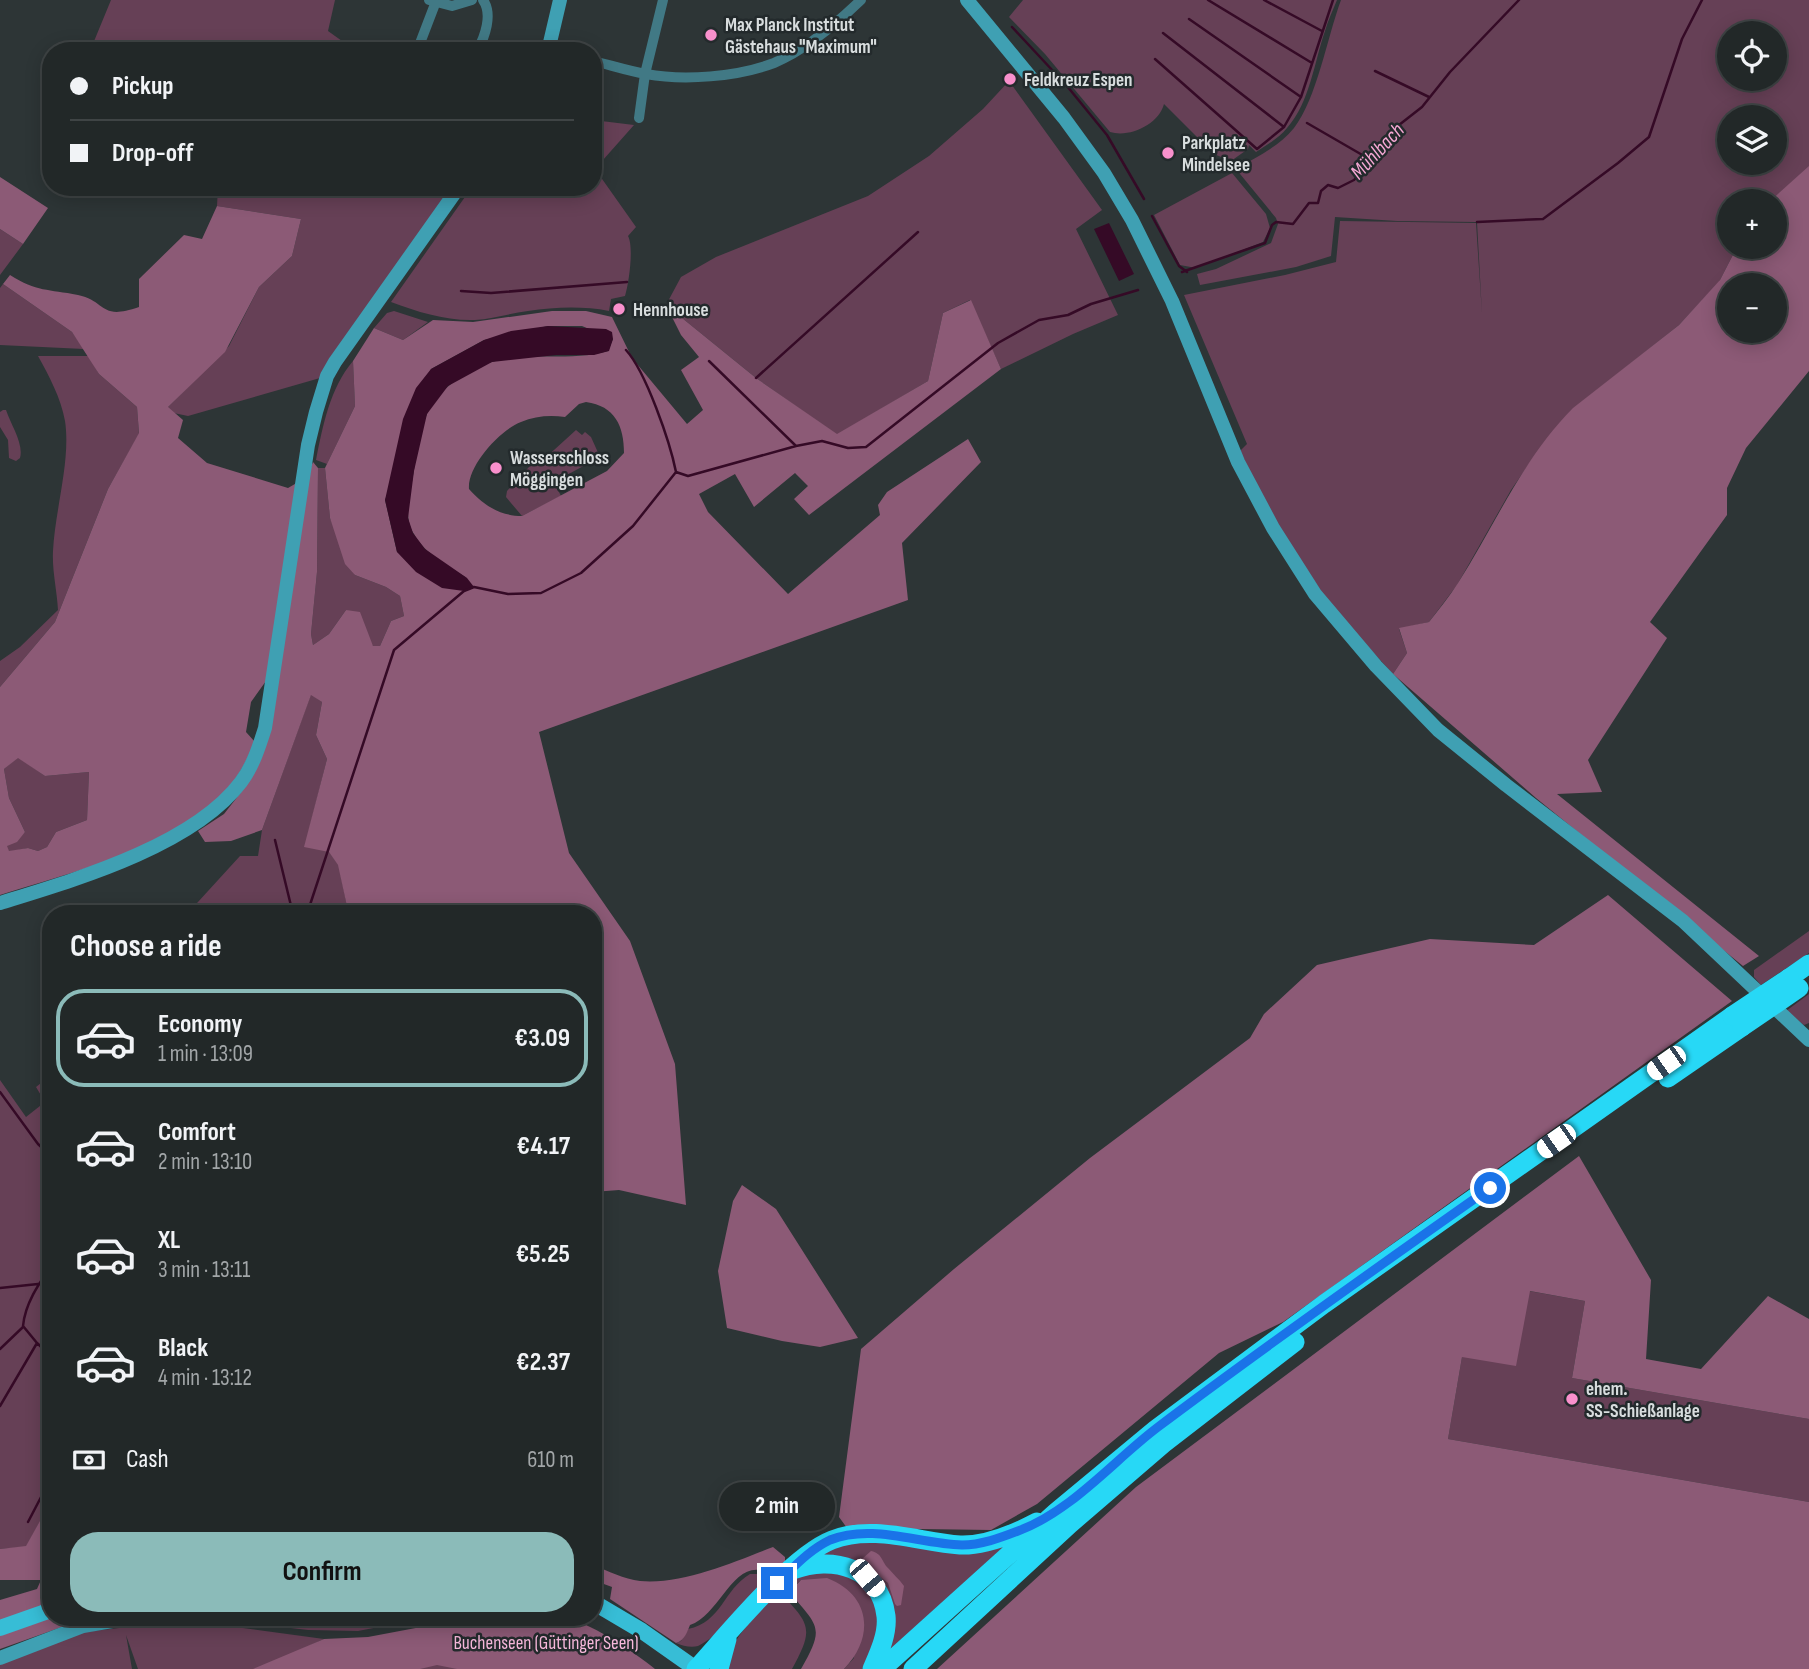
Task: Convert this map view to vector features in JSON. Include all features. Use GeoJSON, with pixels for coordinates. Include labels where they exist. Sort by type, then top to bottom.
{"type":"FeatureCollection","features":[{"type":"Feature","properties":{"kind":"highway"},"geometry":{"type":"LineString","coordinates":[[882,1669],[1056,1512],[1156,1429],[1324,1304],[1799,982],[1809,964]]}},
{"type":"Feature","properties":{"kind":"highway"},"geometry":{"type":"LineString","coordinates":[[913,1669],[1070,1524],[1163,1444],[1332,1313],[1737,1022]]}},
{"type":"Feature","properties":{"kind":"highway"},"geometry":{"type":"LineString","coordinates":[[696,1669],[807,1553],[842,1537],[878,1534],[962,1545],[988,1542],[1021,1530],[1056,1512]]}},
{"type":"Feature","properties":{"kind":"highway"},"geometry":{"type":"LineString","coordinates":[[789,1572],[806,1565],[839,1564],[867,1578],[876,1589],[886,1616],[885,1631],[872,1669]]}},
{"type":"Feature","properties":{"kind":"highway"},"geometry":{"type":"LineString","coordinates":[[719,1669],[723,1646],[730,1632]]}},
{"type":"Feature","properties":{"kind":"main road"},"geometry":{"type":"LineString","coordinates":[[602,1607],[642,1631],[696,1669]]}},
{"type":"Feature","properties":{"kind":"main road"},"geometry":{"type":"LineString","coordinates":[[0,1628],[42,1614]]}},
{"type":"Feature","properties":{"kind":"street"},"geometry":{"type":"LineString","coordinates":[[420,42],[432,2],[452,6],[471,0]]}},
{"type":"Feature","properties":{"kind":"street"},"geometry":{"type":"LineString","coordinates":[[480,42],[487,21],[487,5],[483,0]]}},
{"type":"Feature","properties":{"kind":"street"},"geometry":{"type":"LineString","coordinates":[[553,42],[561,0]]}},
{"type":"Feature","properties":{"kind":"street"},"geometry":{"type":"LineString","coordinates":[[639,118],[645,74],[663,0]]}},
{"type":"Feature","properties":{"kind":"street"},"geometry":{"type":"LineString","coordinates":[[602,63],[645,74],[684,78],[727,74],[774,63],[813,41],[860,0]]}},
{"type":"Feature","properties":{"kind":"street"},"geometry":{"type":"LineString","coordinates":[[967,0],[1018,61],[1104,173],[1132,220],[1172,301],[1238,462],[1273,528],[1315,594],[1376,666],[1438,730],[1683,921],[1809,1040]]}},
{"type":"Feature","properties":{"kind":"street"},"geometry":{"type":"LineString","coordinates":[[0,904],[111,865],[182,833],[212,811],[241,782],[256,756],[265,728],[308,445],[327,376],[453,196]]}},
{"type":"Feature","properties":{"kind":"street"},"geometry":{"type":"LineString","coordinates":[[0,1658],[83,1626]]}},
{"type":"Feature","properties":{"kind":"green space"},"geometry":{"type":"Polygon","coordinates":[[[111,0],[335,0],[328,31],[343,42],[94,42],[111,0]]]}},
{"type":"Feature","properties":{"kind":"green space"},"geometry":{"type":"Polygon","coordinates":[[[1023,0],[1337,0],[1306,94],[1295,118],[1284,132],[1269,144],[1256,152],[1249,145],[1248,149],[1231,161],[1214,154],[1164,104],[1156,118],[1143,128],[1126,133],[1110,132],[1045,54],[1009,17],[1023,0]]]}},
{"type":"Feature","properties":{"kind":"green space"},"geometry":{"type":"Polygon","coordinates":[[[1341,0],[1809,0],[1809,167],[1784,189],[1717,189],[1717,259],[1731,259],[1724,273],[1717,273],[1717,284],[1679,325],[1573,409],[1511,490],[1457,585],[1429,622],[1399,629],[1407,653],[1393,674],[1334,610],[1275,524],[1239,452],[1247,444],[1184,295],[1336,262],[1340,221],[1476,223],[1482,314],[1477,222],[1335,217],[1331,256],[1296,267],[1200,285],[1197,274],[1216,269],[1271,243],[1278,224],[1276,218],[1236,169],[1288,135],[1302,115],[1315,84],[1341,0]]]}},
{"type":"Feature","properties":{"kind":"green space"},"geometry":{"type":"Polygon","coordinates":[[[1009,81],[1102,210],[1076,229],[1118,315],[1001,369],[970,300],[943,313],[928,381],[837,435],[756,378],[666,305],[681,277],[716,257],[868,196],[929,156],[983,109],[1009,81]]]}},
{"type":"Feature","properties":{"kind":"green space"},"geometry":{"type":"Polygon","coordinates":[[[602,121],[634,125],[602,161],[602,121]]]}},
{"type":"Feature","properties":{"kind":"green space"},"geometry":{"type":"Polygon","coordinates":[[[1809,166],[1809,371],[1746,448],[1727,488],[1727,515],[1650,622],[1667,638],[1588,760],[1602,792],[1557,794],[1759,956],[1743,966],[1536,798],[1393,674],[1407,653],[1399,628],[1429,622],[1440,608],[1458,583],[1524,470],[1555,427],[1573,408],[1679,325],[1717,283],[1717,343],[1787,343],[1787,273],[1724,273],[1731,259],[1787,259],[1787,189],[1783,189],[1809,166]]]}},
{"type":"Feature","properties":{"kind":"green space"},"geometry":{"type":"Polygon","coordinates":[[[1232,173],[1266,214],[1270,228],[1263,242],[1196,268],[1180,265],[1154,215],[1232,173]]]}},
{"type":"Feature","properties":{"kind":"green space"},"geometry":{"type":"Polygon","coordinates":[[[0,177],[48,208],[23,244],[0,229],[0,177]]]}},
{"type":"Feature","properties":{"kind":"green space"},"geometry":{"type":"Polygon","coordinates":[[[602,179],[636,227],[628,236],[631,256],[625,296],[611,299],[609,311],[559,308],[464,320],[432,315],[391,302],[466,196],[602,196],[602,179]]]}},
{"type":"Feature","properties":{"kind":"green space"},"geometry":{"type":"Polygon","coordinates":[[[218,196],[447,196],[327,376],[188,416],[164,411],[229,346],[259,287],[292,256],[301,219],[217,206],[218,196]]]}},
{"type":"Feature","properties":{"kind":"green space"},"geometry":{"type":"Polygon","coordinates":[[[217,206],[301,219],[292,256],[259,287],[225,352],[168,407],[183,420],[178,438],[207,463],[288,488],[307,477],[313,462],[318,468],[317,572],[311,634],[313,645],[329,634],[346,610],[360,612],[373,646],[380,646],[391,621],[404,616],[400,596],[386,587],[355,575],[345,564],[330,518],[325,468],[355,406],[353,361],[374,328],[403,340],[433,320],[473,322],[552,311],[586,311],[612,317],[632,358],[687,424],[703,410],[681,370],[699,357],[681,335],[666,305],[756,378],[837,434],[928,381],[943,313],[971,300],[1001,369],[809,515],[794,499],[808,486],[795,473],[754,507],[735,474],[699,494],[708,512],[788,594],[880,515],[878,505],[887,492],[968,439],[981,462],[902,543],[908,600],[539,732],[569,853],[630,941],[675,1064],[686,1205],[619,1190],[602,1191],[602,905],[347,905],[338,865],[329,852],[304,847],[327,759],[316,735],[322,702],[311,695],[262,830],[231,841],[205,842],[198,831],[224,814],[242,791],[258,761],[271,674],[251,702],[246,732],[255,742],[248,758],[229,788],[195,819],[143,847],[85,869],[0,895],[0,687],[55,622],[108,489],[139,433],[137,407],[99,374],[72,332],[3,284],[10,275],[35,287],[87,298],[110,311],[126,311],[139,307],[139,279],[184,235],[202,239],[217,206]],[[548,326],[484,340],[431,369],[385,500],[397,552],[467,578],[424,548],[409,522],[410,495],[427,414],[446,389],[463,375],[482,365],[521,357],[580,356],[608,351],[613,339],[582,326],[548,326]],[[586,402],[579,404],[565,417],[532,418],[513,426],[486,450],[479,460],[473,470],[469,489],[492,508],[506,514],[522,516],[607,471],[624,453],[620,426],[604,408],[586,402]],[[18,758],[4,769],[9,798],[25,832],[17,842],[7,846],[9,851],[28,848],[38,851],[47,847],[56,832],[87,820],[89,772],[45,776],[18,758]]]}},
{"type":"Feature","properties":{"kind":"green space"},"geometry":{"type":"Polygon","coordinates":[[[0,229],[23,244],[0,275],[0,229]]]}},
{"type":"Feature","properties":{"kind":"green space"},"geometry":{"type":"Polygon","coordinates":[[[3,284],[72,332],[84,349],[0,345],[0,288],[3,284]]]}},
{"type":"Feature","properties":{"kind":"green space"},"geometry":{"type":"Polygon","coordinates":[[[394,311],[428,322],[403,340],[374,328],[387,313],[394,311]]]}},
{"type":"Feature","properties":{"kind":"green space"},"geometry":{"type":"Polygon","coordinates":[[[38,356],[89,356],[99,374],[137,407],[139,434],[108,489],[55,622],[0,687],[0,661],[20,647],[58,610],[53,551],[66,452],[65,421],[61,404],[38,356]]]}},
{"type":"Feature","properties":{"kind":"green space"},"geometry":{"type":"Polygon","coordinates":[[[353,361],[355,406],[327,464],[316,460],[325,420],[338,383],[353,361]]]}},
{"type":"Feature","properties":{"kind":"green space"},"geometry":{"type":"Polygon","coordinates":[[[6,410],[20,447],[20,458],[16,461],[9,458],[8,440],[0,427],[0,412],[6,410]]]}},
{"type":"Feature","properties":{"kind":"green space"},"geometry":{"type":"Polygon","coordinates":[[[576,430],[591,437],[600,457],[554,482],[561,496],[522,516],[506,497],[507,491],[539,456],[543,460],[576,430]]]}},
{"type":"Feature","properties":{"kind":"green space"},"geometry":{"type":"Polygon","coordinates":[[[318,468],[325,468],[330,518],[355,575],[386,587],[400,596],[404,616],[391,621],[380,646],[373,646],[346,610],[329,634],[313,645],[311,634],[317,572],[318,468]]]}},
{"type":"Feature","properties":{"kind":"green space"},"geometry":{"type":"Polygon","coordinates":[[[311,694],[322,702],[316,735],[327,759],[305,846],[329,851],[339,866],[347,905],[195,905],[240,856],[258,856],[262,830],[311,694]]]}},
{"type":"Feature","properties":{"kind":"green space"},"geometry":{"type":"Polygon","coordinates":[[[18,757],[45,776],[89,772],[87,820],[56,832],[47,847],[38,851],[28,848],[9,852],[6,846],[25,832],[9,798],[4,769],[18,757]]]}},
{"type":"Feature","properties":{"kind":"green space"},"geometry":{"type":"Polygon","coordinates":[[[1608,895],[1732,1001],[1283,1322],[1219,1353],[1037,1504],[991,1530],[847,1528],[839,1517],[861,1349],[1090,1158],[1250,1038],[1264,1014],[1317,965],[1430,939],[1534,945],[1608,895]]]}},
{"type":"Feature","properties":{"kind":"green space"},"geometry":{"type":"Polygon","coordinates":[[[1809,931],[1809,953],[1761,985],[1754,977],[1754,970],[1809,931]]]}},
{"type":"Feature","properties":{"kind":"green space"},"geometry":{"type":"Polygon","coordinates":[[[1809,994],[1809,1023],[1804,1025],[1786,1011],[1809,994]]]}},
{"type":"Feature","properties":{"kind":"green space"},"geometry":{"type":"Polygon","coordinates":[[[0,1080],[26,1117],[42,1104],[42,1518],[26,1547],[0,1549],[0,1080]]]}},
{"type":"Feature","properties":{"kind":"green space"},"geometry":{"type":"Polygon","coordinates":[[[42,1082],[42,1097],[36,1087],[42,1082]]]}},
{"type":"Feature","properties":{"kind":"green space"},"geometry":{"type":"Polygon","coordinates":[[[1579,1156],[1651,1280],[1646,1359],[1701,1369],[1768,1296],[1809,1319],[1809,1419],[1572,1378],[1585,1301],[1530,1291],[1516,1366],[1462,1357],[1448,1439],[1809,1502],[1809,1669],[937,1669],[1136,1487],[1579,1156]]]}},
{"type":"Feature","properties":{"kind":"green space"},"geometry":{"type":"Polygon","coordinates":[[[742,1185],[776,1209],[858,1338],[820,1347],[727,1328],[718,1271],[733,1201],[742,1185]]]}},
{"type":"Feature","properties":{"kind":"green space","name":"ehem. SS-Schießanlage"},"geometry":{"type":"Polygon","coordinates":[[[1529,1291],[1585,1301],[1572,1378],[1809,1419],[1809,1502],[1448,1439],[1462,1357],[1529,1291]]]}},
{"type":"Feature","properties":{"kind":"green space"},"geometry":{"type":"Polygon","coordinates":[[[42,1517],[42,1626],[65,1626],[0,1649],[0,1600],[37,1589],[41,1580],[0,1580],[0,1549],[26,1546],[42,1517]]]}},
{"type":"Feature","properties":{"kind":"green space"},"geometry":{"type":"Polygon","coordinates":[[[855,1540],[1005,1546],[887,1653],[880,1587],[809,1558],[855,1540]]]}},
{"type":"Feature","properties":{"kind":"green space"},"geometry":{"type":"Polygon","coordinates":[[[773,1547],[785,1557],[785,1566],[771,1574],[758,1570],[747,1572],[738,1578],[701,1619],[690,1625],[684,1638],[676,1643],[610,1599],[612,1587],[602,1583],[602,1569],[640,1581],[656,1581],[690,1576],[773,1547]]]}},
{"type":"Feature","properties":{"kind":"green space"},"geometry":{"type":"Polygon","coordinates":[[[871,1551],[880,1556],[904,1586],[901,1605],[895,1604],[888,1583],[863,1563],[862,1559],[871,1551]]]}},
{"type":"Feature","properties":{"kind":"green space"},"geometry":{"type":"Polygon","coordinates":[[[836,1569],[872,1592],[881,1631],[862,1669],[844,1669],[854,1658],[801,1580],[792,1588],[787,1584],[795,1577],[836,1569]]]}},
{"type":"Feature","properties":{"kind":"green space"},"geometry":{"type":"Polygon","coordinates":[[[750,1574],[757,1574],[768,1580],[725,1626],[698,1646],[676,1643],[681,1641],[688,1629],[708,1620],[734,1588],[750,1574]]]}},
{"type":"Feature","properties":{"kind":"green space"},"geometry":{"type":"Polygon","coordinates":[[[827,1578],[842,1585],[860,1606],[864,1618],[861,1644],[844,1669],[801,1669],[813,1644],[815,1628],[807,1613],[789,1592],[801,1580],[827,1578]]]}},
{"type":"Feature","properties":{"kind":"green space"},"geometry":{"type":"Polygon","coordinates":[[[780,1593],[798,1613],[806,1628],[803,1645],[792,1669],[726,1669],[728,1658],[738,1638],[775,1594],[777,1596],[780,1593]]]}},
{"type":"Feature","properties":{"kind":"green space","name":"Buchenseen (Güttinger Seen)"},"geometry":{"type":"Polygon","coordinates":[[[128,1626],[227,1626],[324,1639],[298,1651],[447,1626],[525,1626],[645,1669],[138,1669],[126,1635],[132,1669],[0,1669],[0,1663],[75,1633],[128,1626]]]}},
{"type":"Feature","properties":{"kind":"green space"},"geometry":{"type":"Polygon","coordinates":[[[274,1626],[384,1626],[358,1631],[274,1626]]]}},
{"type":"Feature","properties":{"kind":"green space","name":"Buchenseen (Güttinger Seen)"},"geometry":{"type":"Polygon","coordinates":[[[426,1626],[587,1626],[636,1654],[655,1669],[457,1669],[437,1665],[420,1669],[253,1669],[324,1639],[368,1637],[426,1626]]]}},
{"type":"Feature","properties":{"kind":"shaded area"},"geometry":{"type":"Polygon","coordinates":[[[1109,223],[1134,274],[1119,281],[1094,229],[1109,223]]]}},
{"type":"Feature","properties":{"kind":"shaded area"},"geometry":{"type":"Polygon","coordinates":[[[548,326],[606,329],[612,332],[613,339],[609,351],[594,355],[556,355],[492,362],[448,386],[427,414],[414,471],[408,518],[413,533],[425,549],[467,578],[474,587],[464,591],[442,588],[416,572],[397,552],[385,500],[403,419],[416,388],[431,369],[484,340],[511,331],[548,326]]]}},
{"type":"Feature","properties":{"kind":"waterway"},"geometry":{"type":"LineString","coordinates":[[1208,0],[1312,63]]}},
{"type":"Feature","properties":{"kind":"waterway"},"geometry":{"type":"LineString","coordinates":[[1264,0],[1322,31]]}},
{"type":"Feature","properties":{"kind":"waterway"},"geometry":{"type":"LineString","coordinates":[[1155,59],[1257,149],[1284,127],[1301,97],[1333,0]]}},
{"type":"Feature","properties":{"kind":"waterway","name":"Mühlbach"},"geometry":{"type":"LineString","coordinates":[[1182,272],[1265,243],[1272,225],[1276,222],[1293,224],[1309,203],[1318,203],[1321,191],[1328,185],[1338,188],[1354,180],[1387,144],[1399,125],[1422,107],[1450,72],[1519,0]]}},
{"type":"Feature","properties":{"kind":"waterway"},"geometry":{"type":"LineString","coordinates":[[1477,222],[1543,219],[1649,137],[1682,39],[1702,0]]}},
{"type":"Feature","properties":{"kind":"waterway"},"geometry":{"type":"LineString","coordinates":[[1189,19],[1301,97]]}},
{"type":"Feature","properties":{"kind":"waterway","name":"Mühlbach"},"geometry":{"type":"LineString","coordinates":[[1012,27],[1067,86],[1107,135],[1144,199]]}},
{"type":"Feature","properties":{"kind":"waterway"},"geometry":{"type":"LineString","coordinates":[[1163,33],[1284,127]]}},
{"type":"Feature","properties":{"kind":"waterway"},"geometry":{"type":"LineString","coordinates":[[1375,71],[1429,97]]}},
{"type":"Feature","properties":{"kind":"waterway"},"geometry":{"type":"LineString","coordinates":[[1307,123],[1371,160]]}},
{"type":"Feature","properties":{"kind":"waterway"},"geometry":{"type":"LineString","coordinates":[[1152,216],[1179,266],[1187,272]]}},
{"type":"Feature","properties":{"kind":"waterway"},"geometry":{"type":"LineString","coordinates":[[756,378],[918,232]]}},
{"type":"Feature","properties":{"kind":"waterway"},"geometry":{"type":"LineString","coordinates":[[461,291],[491,293],[627,282]]}},
{"type":"Feature","properties":{"kind":"waterway"},"geometry":{"type":"LineString","coordinates":[[709,361],[796,446],[822,441],[848,448],[866,447],[998,343],[1039,320],[1068,315],[1091,304],[1138,290]]}},
{"type":"Feature","properties":{"kind":"waterway"},"geometry":{"type":"LineString","coordinates":[[626,350],[649,390],[676,472],[688,476],[796,446]]}},
{"type":"Feature","properties":{"kind":"waterway"},"geometry":{"type":"LineString","coordinates":[[310,905],[394,650],[464,591],[474,587],[508,594],[541,593],[581,573],[633,526],[676,472]]}},
{"type":"Feature","properties":{"kind":"waterway"},"geometry":{"type":"LineString","coordinates":[[275,840],[291,905]]}},
{"type":"Feature","properties":{"kind":"waterway"},"geometry":{"type":"LineString","coordinates":[[0,1092],[42,1148]]}},
{"type":"Feature","properties":{"kind":"waterway"},"geometry":{"type":"LineString","coordinates":[[42,1280],[29,1302],[23,1326],[42,1348]]}},
{"type":"Feature","properties":{"kind":"waterway"},"geometry":{"type":"LineString","coordinates":[[0,1288],[38,1284]]}},
{"type":"Feature","properties":{"kind":"waterway"},"geometry":{"type":"LineString","coordinates":[[0,1349],[23,1327]]}},
{"type":"Feature","properties":{"kind":"waterway"},"geometry":{"type":"LineString","coordinates":[[0,1406],[37,1343]]}},
{"type":"Feature","properties":{"kind":"waterway"},"geometry":{"type":"LineString","coordinates":[[28,1522],[42,1495]]}},
{"type":"Feature","properties":{"kind":"place","name":"Max Planck Institut Gästehaus \"Maximum\""},"geometry":{"type":"Point","coordinates":[711,35]}},
{"type":"Feature","properties":{"kind":"place","name":"Feldkreuz Espen"},"geometry":{"type":"Point","coordinates":[1010,79]}},
{"type":"Feature","properties":{"kind":"place","name":"Parkplatz Mindelsee"},"geometry":{"type":"Point","coordinates":[1168,153]}},
{"type":"Feature","properties":{"kind":"place","name":"Hennhouse"},"geometry":{"type":"Point","coordinates":[619,309]}},
{"type":"Feature","properties":{"kind":"place","name":"Wasserschloss Möggingen"},"geometry":{"type":"Point","coordinates":[496,468]}},
{"type":"Feature","properties":{"kind":"place","name":"ehem. SS-Schießanlage"},"geometry":{"type":"Point","coordinates":[1572,1399]}},
{"type":"Feature","properties":{"kind":"route"},"geometry":{"type":"LineString","coordinates":[[777,1583],[807,1553],[842,1537],[878,1534],[962,1545],[988,1542],[1021,1530],[1056,1512],[1156,1429],[1324,1304],[1490,1188]]}}]}
